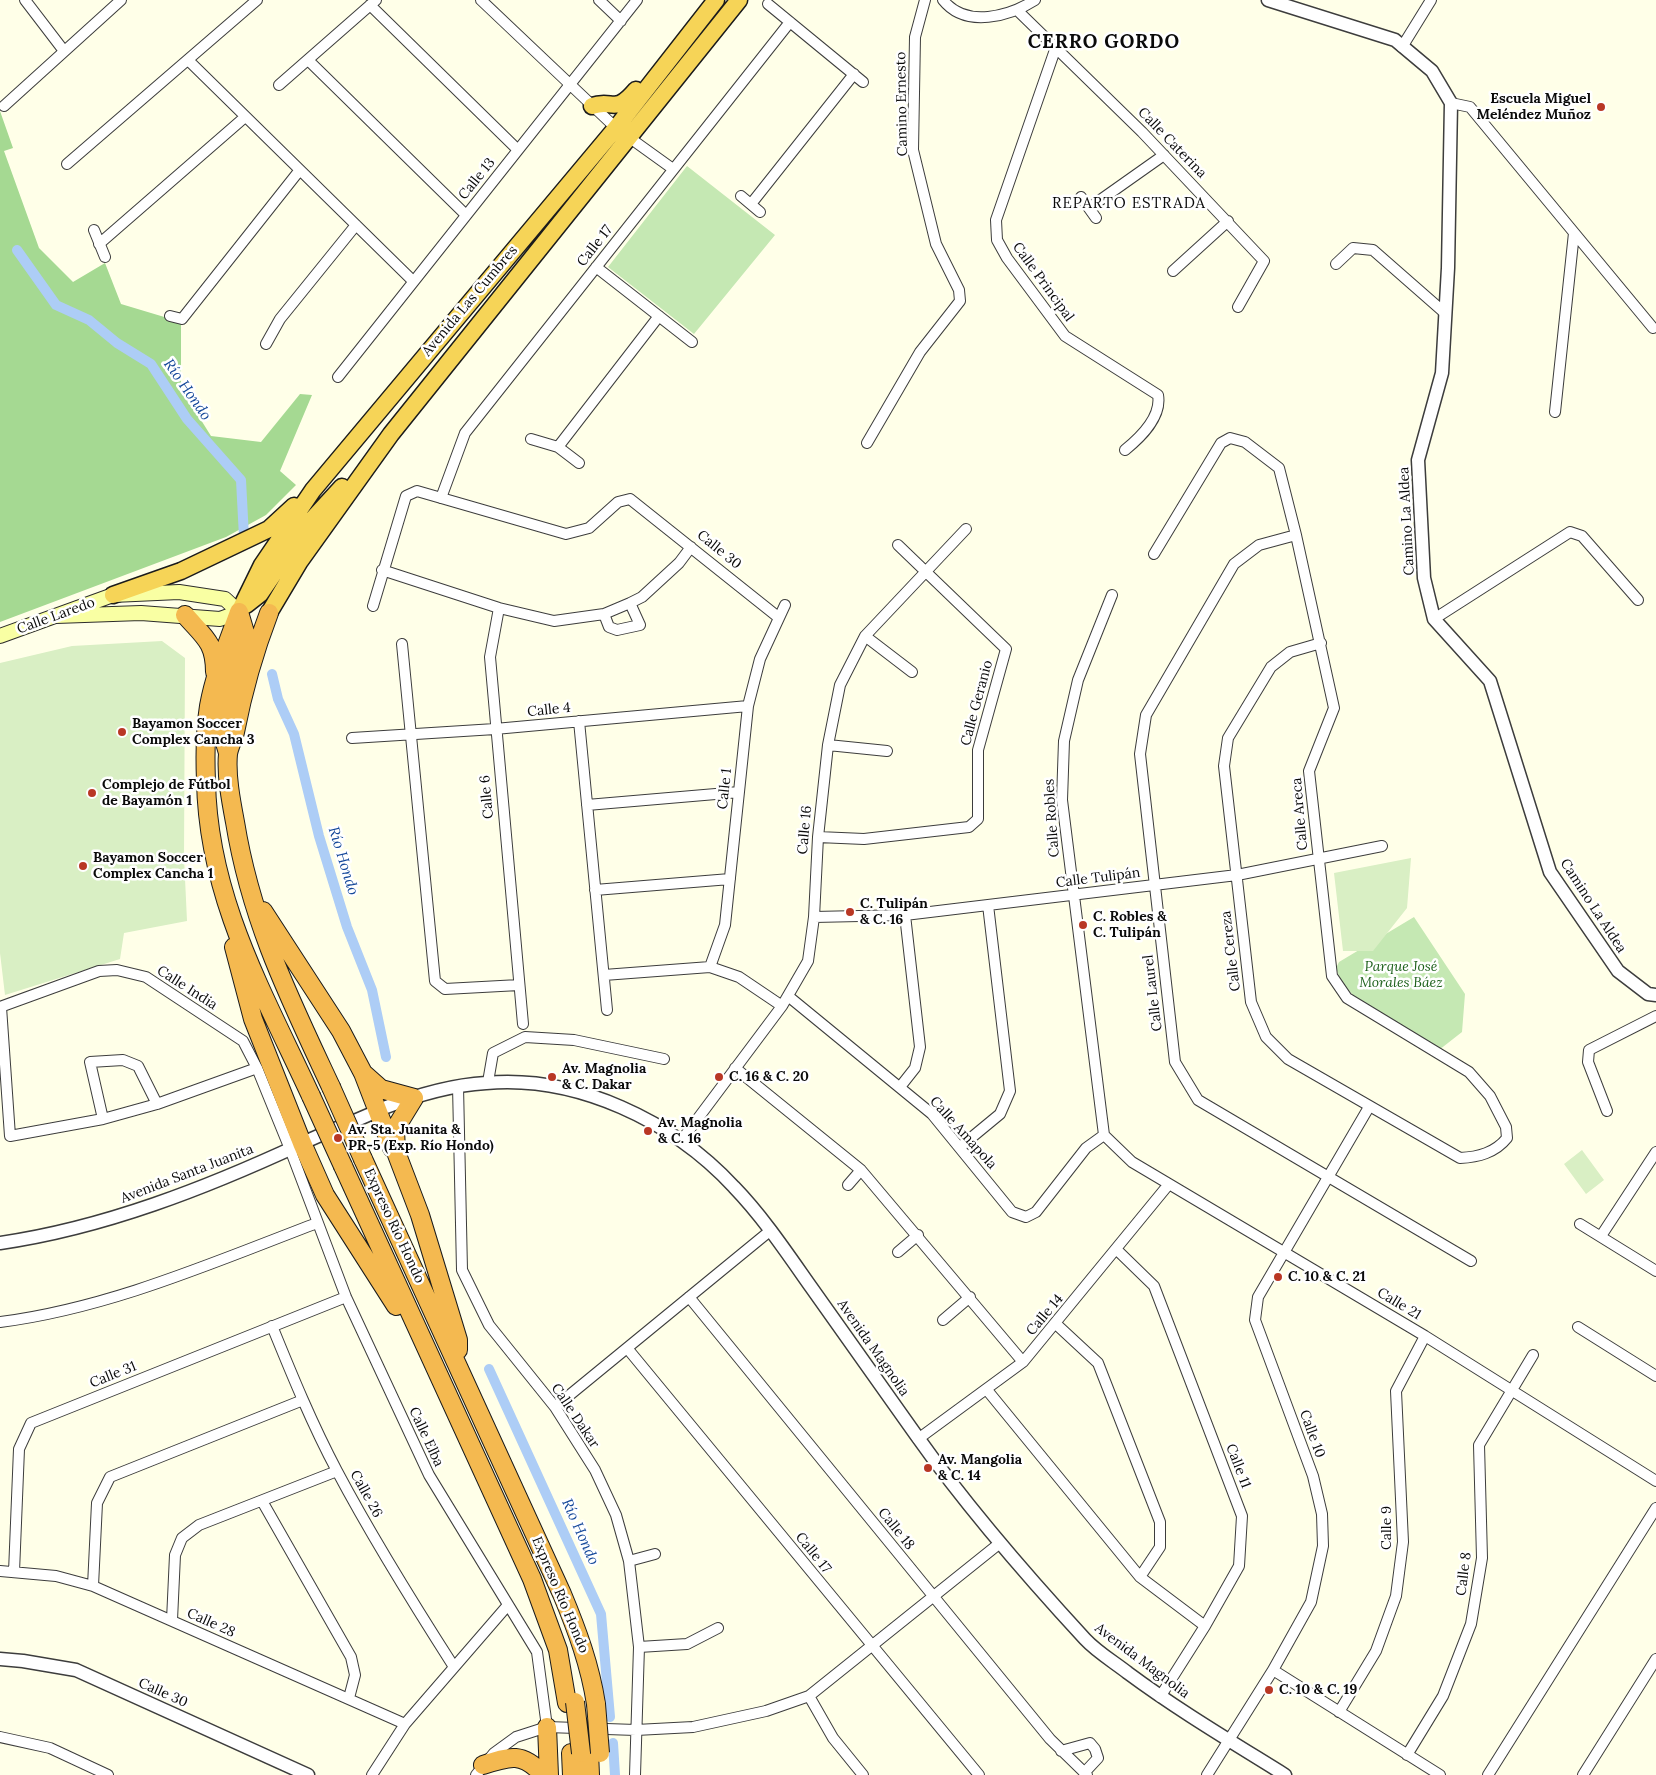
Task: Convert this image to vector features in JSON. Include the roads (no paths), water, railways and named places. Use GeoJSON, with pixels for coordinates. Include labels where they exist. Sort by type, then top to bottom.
{"type":"FeatureCollection","features":[{"type":"Feature","properties":{"kind":"highway","name":"Avenida Las Cumbres"},"geometry":{"type":"LineString","coordinates":[[269,613],[300,561],[391,434],[622,133],[716,0]]}},
{"type":"Feature","properties":{"kind":"highway","name":"Avenida Las Cumbres"},"geometry":{"type":"LineString","coordinates":[[239,612],[262,565],[313,490],[739,0]]}},
{"type":"Feature","properties":{"kind":"highway"},"geometry":{"type":"LineString","coordinates":[[592,106],[598,104],[616,106],[624,102],[688,25],[693,22],[699,22]]}},
{"type":"Feature","properties":{"kind":"highway"},"geometry":{"type":"LineString","coordinates":[[228,753],[222,733],[224,713],[229,687],[246,636],[239,612],[260,594],[308,524],[391,434]]}},
{"type":"Feature","properties":{"kind":"highway"},"geometry":{"type":"LineString","coordinates":[[113,595],[180,571],[269,529],[313,490]]}},
{"type":"Feature","properties":{"kind":"highway","name":"Expreso Río Hondo"},"geometry":{"type":"LineString","coordinates":[[239,612],[214,682],[206,731],[206,796],[215,865],[234,929],[532,1579],[551,1629],[562,1670],[580,1703],[585,1753],[572,1775]]}},
{"type":"Feature","properties":{"kind":"highway","name":"Expreso Río Hondo"},"geometry":{"type":"LineString","coordinates":[[269,613],[252,658],[233,740],[228,753],[240,854],[251,896],[278,974],[571,1617],[588,1667],[580,1703],[585,1753],[602,1775]]}},
{"type":"Feature","properties":{"kind":"highway"},"geometry":{"type":"LineString","coordinates":[[185,616],[210,644],[214,652],[214,682]]}},
{"type":"Feature","properties":{"kind":"highway"},"geometry":{"type":"LineString","coordinates":[[251,896],[333,1016],[363,1073],[389,1143],[396,1152],[420,1215],[458,1340],[458,1366]]}},
{"type":"Feature","properties":{"kind":"highway"},"geometry":{"type":"LineString","coordinates":[[234,929],[234,947],[244,990],[296,1146],[331,1207],[404,1319],[418,1331]]}},
{"type":"Feature","properties":{"kind":"highway"},"geometry":{"type":"LineString","coordinates":[[363,1073],[381,1089],[414,1098],[395,1129],[396,1152]]}},
{"type":"Feature","properties":{"kind":"highway"},"geometry":{"type":"LineString","coordinates":[[547,1727],[549,1775]]}},
{"type":"Feature","properties":{"kind":"highway"},"geometry":{"type":"LineString","coordinates":[[582,1775],[585,1753]]}},
{"type":"Feature","properties":{"kind":"highway"},"geometry":{"type":"LineString","coordinates":[[585,1753],[590,1775]]}},
{"type":"Feature","properties":{"kind":"highway"},"geometry":{"type":"LineString","coordinates":[[480,1770],[516,1757],[531,1763],[543,1775]]}},
{"type":"Feature","properties":{"kind":"main road"},"geometry":{"type":"LineString","coordinates":[[56,616],[104,613],[220,619],[239,612],[225,599],[179,592],[113,595]]}},
{"type":"Feature","properties":{"kind":"main road","name":"Calle Laredo"},"geometry":{"type":"LineString","coordinates":[[0,636],[113,595]]}},
{"type":"Feature","properties":{"kind":"street"},"geometry":{"type":"LineString","coordinates":[[25,0],[64,52]]}},
{"type":"Feature","properties":{"kind":"street"},"geometry":{"type":"LineString","coordinates":[[4,106],[121,0]]}},
{"type":"Feature","properties":{"kind":"street"},"geometry":{"type":"LineString","coordinates":[[481,0],[569,86],[622,133],[673,169]]}},
{"type":"Feature","properties":{"kind":"street"},"geometry":{"type":"LineString","coordinates":[[599,0],[621,21]]}},
{"type":"Feature","properties":{"kind":"street","name":"Calle 13"},"geometry":{"type":"LineString","coordinates":[[338,377],[638,0]]}},
{"type":"Feature","properties":{"kind":"street","name":"Camino Ernesto"},"geometry":{"type":"LineString","coordinates":[[867,443],[920,352],[960,301],[959,290],[936,244],[913,150],[915,37],[925,0]]}},
{"type":"Feature","properties":{"kind":"street"},"geometry":{"type":"LineString","coordinates":[[944,0],[966,14],[993,18],[1018,11],[1035,0]]}},
{"type":"Feature","properties":{"kind":"street"},"geometry":{"type":"LineString","coordinates":[[1268,0],[1395,40],[1432,71],[1451,103],[1470,107],[1653,328]]}},
{"type":"Feature","properties":{"kind":"street"},"geometry":{"type":"LineString","coordinates":[[1402,47],[1431,0]]}},
{"type":"Feature","properties":{"kind":"street"},"geometry":{"type":"LineString","coordinates":[[67,164],[256,1]]}},
{"type":"Feature","properties":{"kind":"street"},"geometry":{"type":"LineString","coordinates":[[279,85],[373,3],[518,150]]}},
{"type":"Feature","properties":{"kind":"street"},"geometry":{"type":"LineString","coordinates":[[768,4],[864,82]]}},
{"type":"Feature","properties":{"kind":"street","name":"Calle Caterina"},"geometry":{"type":"LineString","coordinates":[[1018,11],[1164,155],[1264,261],[1238,307]]}},
{"type":"Feature","properties":{"kind":"street","name":"Calle 17"},"geometry":{"type":"LineString","coordinates":[[441,498],[465,433],[790,22]]}},
{"type":"Feature","properties":{"kind":"street","name":"Calle Principal"},"geometry":{"type":"LineString","coordinates":[[1056,47],[996,220],[997,240],[1007,258],[1065,336],[1158,394],[1160,405],[1143,436],[1125,450]]}},
{"type":"Feature","properties":{"kind":"street"},"geometry":{"type":"LineString","coordinates":[[188,60],[413,281]]}},
{"type":"Feature","properties":{"kind":"street"},"geometry":{"type":"LineString","coordinates":[[308,60],[466,215]]}},
{"type":"Feature","properties":{"kind":"street"},"geometry":{"type":"LineString","coordinates":[[751,204],[854,74]]}},
{"type":"Feature","properties":{"kind":"street","name":"Camino La Aldea"},"geometry":{"type":"LineString","coordinates":[[1451,103],[1446,314],[1442,374],[1418,460],[1424,578],[1434,619],[1490,681],[1550,872],[1618,971],[1648,994],[1656,994]]}},
{"type":"Feature","properties":{"kind":"street"},"geometry":{"type":"LineString","coordinates":[[100,244],[245,117]]}},
{"type":"Feature","properties":{"kind":"street"},"geometry":{"type":"LineString","coordinates":[[1089,208],[1164,155]]}},
{"type":"Feature","properties":{"kind":"street"},"geometry":{"type":"LineString","coordinates":[[170,316],[182,320],[299,171]]}},
{"type":"Feature","properties":{"kind":"street"},"geometry":{"type":"LineString","coordinates":[[741,196],[760,212]]}},
{"type":"Feature","properties":{"kind":"street"},"geometry":{"type":"LineString","coordinates":[[1081,197],[1096,218]]}},
{"type":"Feature","properties":{"kind":"street"},"geometry":{"type":"LineString","coordinates":[[1172,271],[1228,221]]}},
{"type":"Feature","properties":{"kind":"street"},"geometry":{"type":"LineString","coordinates":[[266,344],[280,319],[356,226]]}},
{"type":"Feature","properties":{"kind":"street"},"geometry":{"type":"LineString","coordinates":[[94,230],[105,257]]}},
{"type":"Feature","properties":{"kind":"street"},"geometry":{"type":"LineString","coordinates":[[1556,412],[1574,233]]}},
{"type":"Feature","properties":{"kind":"street"},"geometry":{"type":"LineString","coordinates":[[1336,264],[1353,248],[1373,250],[1446,314]]}},
{"type":"Feature","properties":{"kind":"street"},"geometry":{"type":"LineString","coordinates":[[596,267],[692,342]]}},
{"type":"Feature","properties":{"kind":"street"},"geometry":{"type":"LineString","coordinates":[[558,447],[660,316]]}},
{"type":"Feature","properties":{"kind":"street","name":"Calle Areca"},"geometry":{"type":"LineString","coordinates":[[1154,554],[1221,444],[1230,438],[1245,442],[1279,468],[1321,643],[1334,708],[1309,771],[1332,976],[1347,998],[1469,1072],[1490,1096],[1506,1127],[1506,1138],[1500,1146],[1490,1151]]}},
{"type":"Feature","properties":{"kind":"street"},"geometry":{"type":"LineString","coordinates":[[531,439],[558,447],[579,463]]}},
{"type":"Feature","properties":{"kind":"street"},"geometry":{"type":"LineString","coordinates":[[373,606],[382,570],[406,496],[417,491],[441,498]]}},
{"type":"Feature","properties":{"kind":"street","name":"Calle 30"},"geometry":{"type":"LineString","coordinates":[[441,498],[566,534],[589,528],[618,502],[630,499],[778,617]]}},
{"type":"Feature","properties":{"kind":"street","name":"Calle 16"},"geometry":{"type":"LineString","coordinates":[[682,1141],[782,1006],[808,961],[814,917],[818,837],[828,745],[840,684],[865,636],[966,529]]}},
{"type":"Feature","properties":{"kind":"street"},"geometry":{"type":"LineString","coordinates":[[1434,619],[1570,532],[1582,536],[1638,600]]}},
{"type":"Feature","properties":{"kind":"street","name":"Calle Laurel"},"geometry":{"type":"LineString","coordinates":[[1296,535],[1259,545],[1234,564],[1146,715],[1140,754],[1175,1062],[1198,1100],[1471,1261]]}},
{"type":"Feature","properties":{"kind":"street","name":"Calle Geranio"},"geometry":{"type":"LineString","coordinates":[[818,837],[864,839],[969,827],[978,819],[978,750],[1006,649],[927,570],[898,545]]}},
{"type":"Feature","properties":{"kind":"street"},"geometry":{"type":"LineString","coordinates":[[382,570],[499,608],[554,620],[604,614],[630,604],[642,596],[679,563],[691,547]]}},
{"type":"Feature","properties":{"kind":"street","name":"Calle Robles"},"geometry":{"type":"LineString","coordinates":[[1104,1135],[1072,895],[1062,800],[1064,741],[1078,680],[1112,595]]}},
{"type":"Feature","properties":{"kind":"street"},"geometry":{"type":"LineString","coordinates":[[604,614],[610,627],[617,630],[640,625],[630,604]]}},
{"type":"Feature","properties":{"kind":"street","name":"Calle 1"},"geometry":{"type":"LineString","coordinates":[[710,967],[725,925],[748,706],[760,659],[785,605]]}},
{"type":"Feature","properties":{"kind":"street","name":"Calle 6"},"geometry":{"type":"LineString","coordinates":[[499,608],[490,657],[494,729],[522,1024]]}},
{"type":"Feature","properties":{"kind":"street"},"geometry":{"type":"LineString","coordinates":[[865,636],[912,672]]}},
{"type":"Feature","properties":{"kind":"street","name":"Calle Cereza"},"geometry":{"type":"LineString","coordinates":[[1321,643],[1290,652],[1271,667],[1228,738],[1224,766],[1251,1002],[1266,1037],[1288,1059],[1460,1158],[1477,1157],[1490,1151]]}},
{"type":"Feature","properties":{"kind":"street"},"geometry":{"type":"LineString","coordinates":[[402,644],[435,981],[445,989],[519,985]]}},
{"type":"Feature","properties":{"kind":"street","name":"Calle 4"},"geometry":{"type":"LineString","coordinates":[[352,738],[494,729],[748,706]]}},
{"type":"Feature","properties":{"kind":"street"},"geometry":{"type":"LineString","coordinates":[[579,720],[606,1010]]}},
{"type":"Feature","properties":{"kind":"street"},"geometry":{"type":"LineString","coordinates":[[828,745],[887,751]]}},
{"type":"Feature","properties":{"kind":"street"},"geometry":{"type":"LineString","coordinates":[[587,805],[739,792]]}},
{"type":"Feature","properties":{"kind":"street","name":"Calle Tulipán"},"geometry":{"type":"LineString","coordinates":[[814,917],[905,915],[1237,875],[1382,846]]}},
{"type":"Feature","properties":{"kind":"street"},"geometry":{"type":"LineString","coordinates":[[595,890],[730,880]]}},
{"type":"Feature","properties":{"kind":"street"},"geometry":{"type":"LineString","coordinates":[[960,1147],[1000,1114],[1010,1091],[988,905]]}},
{"type":"Feature","properties":{"kind":"street"},"geometry":{"type":"LineString","coordinates":[[900,1087],[915,1068],[920,1047],[905,915]]}},
{"type":"Feature","properties":{"kind":"street"},"geometry":{"type":"LineString","coordinates":[[604,975],[710,967],[739,977],[782,1006]]}},
{"type":"Feature","properties":{"kind":"street","name":"Calle India"},"geometry":{"type":"LineString","coordinates":[[0,1007],[99,972],[117,970],[146,977],[243,1041],[296,1146]]}},
{"type":"Feature","properties":{"kind":"street","name":"Calle Amapola"},"geometry":{"type":"LineString","coordinates":[[788,996],[932,1114],[1012,1212],[1026,1217],[1036,1212],[1086,1148],[1104,1135]]}},
{"type":"Feature","properties":{"kind":"street"},"geometry":{"type":"LineString","coordinates":[[0,1007],[10,1136],[103,1119],[157,1104],[256,1068]]}},
{"type":"Feature","properties":{"kind":"street"},"geometry":{"type":"LineString","coordinates":[[1607,1111],[1588,1062],[1589,1050],[1656,1016]]}},
{"type":"Feature","properties":{"kind":"street"},"geometry":{"type":"LineString","coordinates":[[488,1082],[493,1053],[525,1037],[574,1040],[664,1059]]}},
{"type":"Feature","properties":{"kind":"street"},"geometry":{"type":"LineString","coordinates":[[103,1119],[90,1062],[122,1060],[138,1066],[157,1104]]}},
{"type":"Feature","properties":{"kind":"street"},"geometry":{"type":"LineString","coordinates":[[736,1068],[861,1170],[918,1235],[1023,1362]]}},
{"type":"Feature","properties":{"kind":"street","name":"Avenida Magnolia"},"geometry":{"type":"LineString","coordinates":[[377,1111],[414,1098],[458,1086],[488,1082],[534,1084],[585,1094],[632,1111],[682,1141],[733,1185],[771,1230],[918,1439],[1000,1543],[1088,1643],[1160,1697],[1285,1775]]}},
{"type":"Feature","properties":{"kind":"street","name":"Calle Dakar"},"geometry":{"type":"LineString","coordinates":[[458,1086],[462,1270],[488,1325],[555,1407],[595,1470],[616,1515],[629,1561],[639,1647],[635,1775]]}},
{"type":"Feature","properties":{"kind":"street","name":"Calle 10"},"geometry":{"type":"LineString","coordinates":[[1207,1775],[1273,1670],[1311,1602],[1323,1546],[1322,1514],[1313,1476],[1255,1320],[1258,1297],[1369,1107]]}},
{"type":"Feature","properties":{"kind":"street","name":"Avenida Santa Juanita"},"geometry":{"type":"LineString","coordinates":[[0,1243],[26,1240],[127,1214],[218,1179],[377,1111]]}},
{"type":"Feature","properties":{"kind":"street","name":"Calle 21"},"geometry":{"type":"LineString","coordinates":[[1104,1135],[1132,1162],[1425,1336],[1656,1481]]}},
{"type":"Feature","properties":{"kind":"street","name":"Calle Elba"},"geometry":{"type":"LineString","coordinates":[[296,1146],[317,1223],[346,1297],[429,1475],[537,1652],[547,1727]]}},
{"type":"Feature","properties":{"kind":"street"},"geometry":{"type":"LineString","coordinates":[[1601,1236],[1656,1152]]}},
{"type":"Feature","properties":{"kind":"street"},"geometry":{"type":"LineString","coordinates":[[848,1185],[861,1170]]}},
{"type":"Feature","properties":{"kind":"street","name":"Calle 14"},"geometry":{"type":"LineString","coordinates":[[918,1439],[1023,1362],[1169,1184]]}},
{"type":"Feature","properties":{"kind":"street"},"geometry":{"type":"LineString","coordinates":[[0,1322],[23,1319],[120,1296],[317,1223]]}},
{"type":"Feature","properties":{"kind":"street"},"geometry":{"type":"LineString","coordinates":[[1580,1224],[1656,1271]]}},
{"type":"Feature","properties":{"kind":"street"},"geometry":{"type":"LineString","coordinates":[[555,1407],[771,1230]]}},
{"type":"Feature","properties":{"kind":"street"},"geometry":{"type":"LineString","coordinates":[[898,1252],[918,1235]]}},
{"type":"Feature","properties":{"kind":"street","name":"Calle 11"},"geometry":{"type":"LineString","coordinates":[[1116,1249],[1154,1286],[1242,1516],[1239,1566],[1205,1626],[1160,1697]]}},
{"type":"Feature","properties":{"kind":"street","name":"Calle 31"},"geometry":{"type":"LineString","coordinates":[[14,1572],[19,1449],[32,1423],[346,1297]]}},
{"type":"Feature","properties":{"kind":"street","name":"Calle 18"},"geometry":{"type":"LineString","coordinates":[[688,1297],[933,1597],[1062,1751],[1085,1774]]}},
{"type":"Feature","properties":{"kind":"street"},"geometry":{"type":"LineString","coordinates":[[943,1320],[970,1297]]}},
{"type":"Feature","properties":{"kind":"street"},"geometry":{"type":"LineString","coordinates":[[1056,1324],[1098,1362],[1160,1522],[1160,1547],[1140,1577]]}},
{"type":"Feature","properties":{"kind":"street","name":"Calle 26"},"geometry":{"type":"LineString","coordinates":[[272,1326],[303,1400],[337,1471],[402,1586],[454,1667]]}},
{"type":"Feature","properties":{"kind":"street"},"geometry":{"type":"LineString","coordinates":[[1578,1327],[1656,1376]]}},
{"type":"Feature","properties":{"kind":"street","name":"Calle 9"},"geometry":{"type":"LineString","coordinates":[[1339,1712],[1376,1651],[1396,1596],[1403,1542],[1396,1391],[1425,1336]]}},
{"type":"Feature","properties":{"kind":"street","name":"Calle 17"},"geometry":{"type":"LineString","coordinates":[[627,1348],[979,1775]]}},
{"type":"Feature","properties":{"kind":"street","name":"Calle 8"},"geometry":{"type":"LineString","coordinates":[[1407,1754],[1443,1696],[1471,1624],[1482,1558],[1479,1445],[1533,1355]]}},
{"type":"Feature","properties":{"kind":"street"},"geometry":{"type":"LineString","coordinates":[[987,1390],[1140,1577],[1205,1626]]}},
{"type":"Feature","properties":{"kind":"street"},"geometry":{"type":"LineString","coordinates":[[93,1586],[97,1503],[110,1477],[303,1400]]}},
{"type":"Feature","properties":{"kind":"street"},"geometry":{"type":"LineString","coordinates":[[172,1620],[175,1555],[182,1538],[200,1525],[337,1471]]}},
{"type":"Feature","properties":{"kind":"street"},"geometry":{"type":"LineString","coordinates":[[262,1501],[351,1657],[355,1675],[349,1698]]}},
{"type":"Feature","properties":{"kind":"street"},"geometry":{"type":"LineString","coordinates":[[1488,1775],[1656,1508]]}},
{"type":"Feature","properties":{"kind":"street"},"geometry":{"type":"LineString","coordinates":[[480,1770],[494,1752],[516,1737],[547,1727],[636,1730],[693,1727],[766,1711],[809,1696],[1000,1543]]}},
{"type":"Feature","properties":{"kind":"street"},"geometry":{"type":"LineString","coordinates":[[629,1561],[655,1554]]}},
{"type":"Feature","properties":{"kind":"street","name":"Calle 28"},"geometry":{"type":"LineString","coordinates":[[0,1572],[56,1576],[93,1586],[405,1724]]}},
{"type":"Feature","properties":{"kind":"street"},"geometry":{"type":"LineString","coordinates":[[372,1775],[405,1724],[508,1605]]}},
{"type":"Feature","properties":{"kind":"street"},"geometry":{"type":"LineString","coordinates":[[639,1647],[687,1644],[718,1628]]}},
{"type":"Feature","properties":{"kind":"street","name":"Calle 30"},"geometry":{"type":"LineString","coordinates":[[0,1659],[76,1670],[308,1775]]}},
{"type":"Feature","properties":{"kind":"street"},"geometry":{"type":"LineString","coordinates":[[1583,1775],[1656,1659]]}},
{"type":"Feature","properties":{"kind":"street"},"geometry":{"type":"LineString","coordinates":[[1273,1670],[1440,1775]]}},
{"type":"Feature","properties":{"kind":"street"},"geometry":{"type":"LineString","coordinates":[[809,1696],[833,1738],[863,1775]]}},
{"type":"Feature","properties":{"kind":"street"},"geometry":{"type":"LineString","coordinates":[[0,1737],[50,1748],[108,1775]]}},
{"type":"Feature","properties":{"kind":"street"},"geometry":{"type":"LineString","coordinates":[[1062,1751],[1090,1743],[1095,1749],[1098,1758],[1085,1774]]}},
{"type":"Feature","properties":{"kind":"waterway","name":"Río Hondo"},"geometry":{"type":"LineString","coordinates":[[17,250],[56,305],[89,320],[117,343],[151,364],[187,419],[241,480],[244,537]]}},
{"type":"Feature","properties":{"kind":"waterway","name":"Río Hondo"},"geometry":{"type":"LineString","coordinates":[[272,674],[278,699],[294,734],[319,836],[347,927],[372,990],[386,1057]]}},
{"type":"Feature","properties":{"kind":"waterway","name":"Río Hondo"},"geometry":{"type":"LineString","coordinates":[[489,1369],[601,1614],[610,1717]]}},
{"type":"Feature","properties":{"kind":"waterway","name":"Río Hondo"},"geometry":{"type":"LineString","coordinates":[[613,1743],[615,1775]]}},
{"type":"Feature","properties":{"kind":"place","name":"Escuela Miguel Meléndez Muñoz"},"geometry":{"type":"Point","coordinates":[1601,107]}},
{"type":"Feature","properties":{"kind":"place","name":"Bayamon Soccer Complex Cancha 3"},"geometry":{"type":"Point","coordinates":[122,732]}},
{"type":"Feature","properties":{"kind":"place","name":"Complejo de Fútbol de Bayamón 1"},"geometry":{"type":"Point","coordinates":[92,793]}},
{"type":"Feature","properties":{"kind":"place","name":"Bayamon Soccer Complex Cancha 1"},"geometry":{"type":"Point","coordinates":[83,866]}},
{"type":"Feature","properties":{"kind":"place","name":"C. Tulipán & C. 16"},"geometry":{"type":"Point","coordinates":[850,912]}},
{"type":"Feature","properties":{"kind":"place","name":"C. Robles & C. Tulipán"},"geometry":{"type":"Point","coordinates":[1083,925]}},
{"type":"Feature","properties":{"kind":"place","name":"Av. Magnolia & C. Dakar"},"geometry":{"type":"Point","coordinates":[552,1077]}},
{"type":"Feature","properties":{"kind":"place","name":"C. 16 & C. 20"},"geometry":{"type":"Point","coordinates":[719,1077]}},
{"type":"Feature","properties":{"kind":"place","name":"Av. Magnolia & C. 16"},"geometry":{"type":"Point","coordinates":[648,1131]}},
{"type":"Feature","properties":{"kind":"place","name":"Av. Sta. Juanita & PR-5 (Exp. Río Hondo)"},"geometry":{"type":"Point","coordinates":[338,1138]}},
{"type":"Feature","properties":{"kind":"place","name":"C. 10 & C. 21"},"geometry":{"type":"Point","coordinates":[1278,1277]}},
{"type":"Feature","properties":{"kind":"place","name":"Av. Mangolia & C. 14"},"geometry":{"type":"Point","coordinates":[928,1468]}},
{"type":"Feature","properties":{"kind":"place","name":"C. 10 & C. 19"},"geometry":{"type":"Point","coordinates":[1269,1690]}},
{"type":"Feature","properties":{"kind":"district","name":"CERRO GORDO"},"geometry":{"type":"Point","coordinates":[1104,43]}},
{"type":"Feature","properties":{"kind":"district","name":"REPARTO ESTRADA"},"geometry":{"type":"Point","coordinates":[1129,204]}},
{"type":"Feature","properties":{"kind":"park label","name":"Parque José Morales Báez"},"geometry":{"type":"Point","coordinates":[1401,976]}}]}
